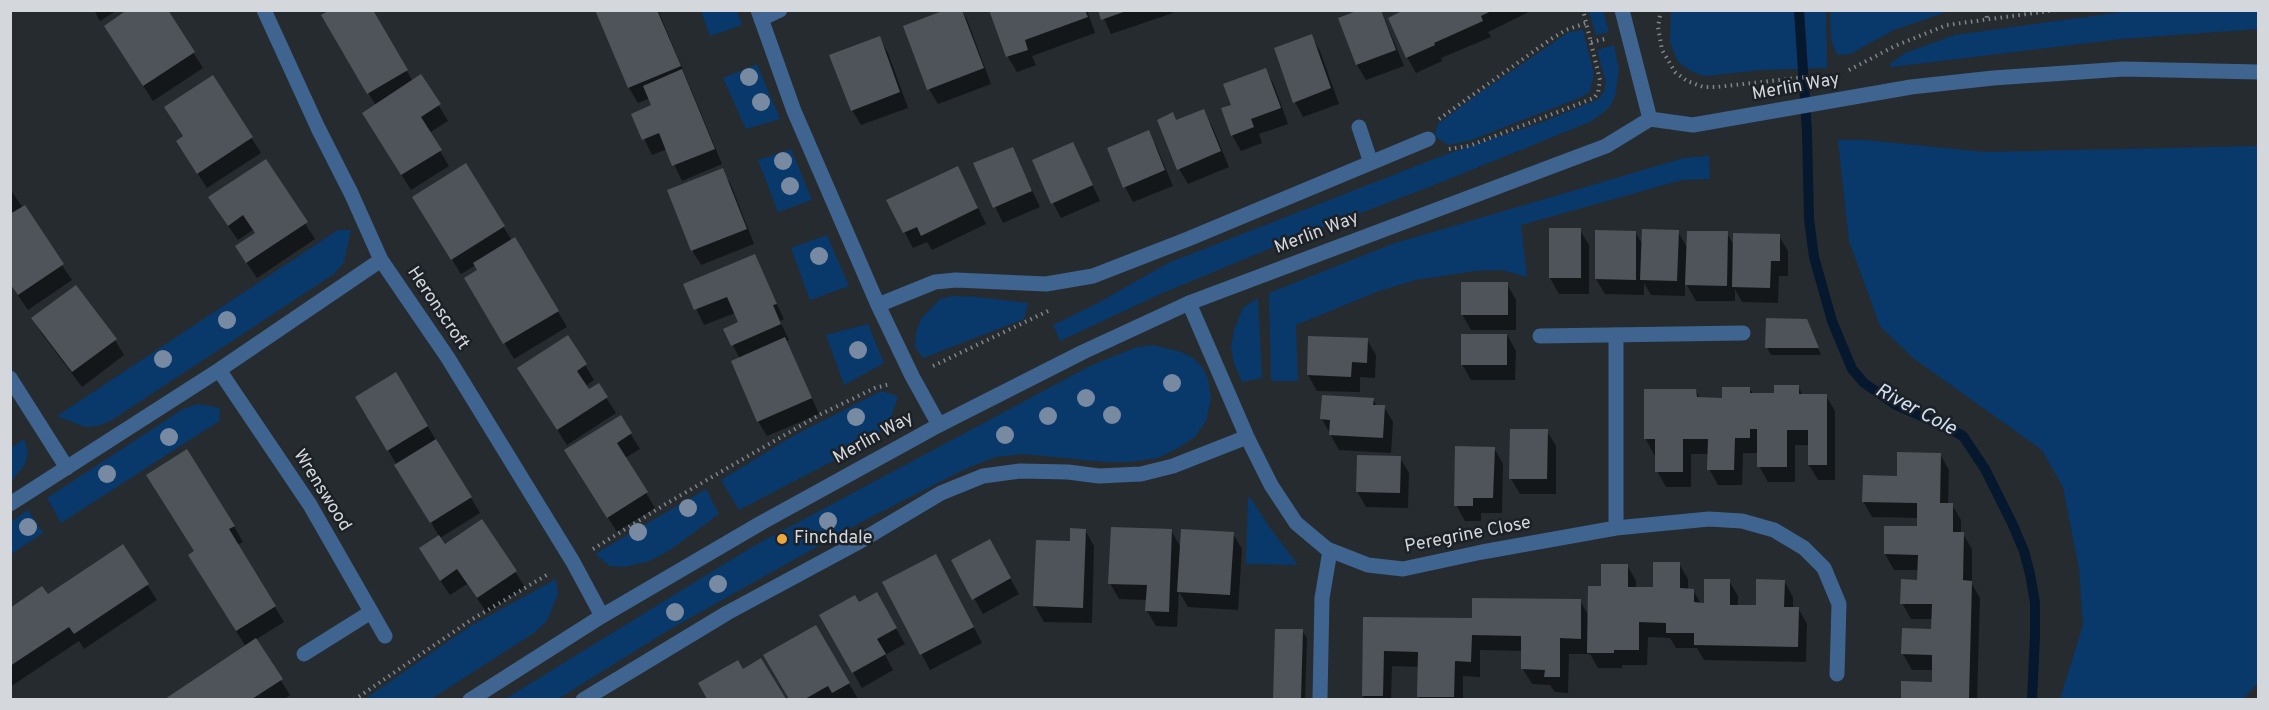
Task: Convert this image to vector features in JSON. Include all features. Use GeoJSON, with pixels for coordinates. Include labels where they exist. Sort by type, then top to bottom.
{"type":"FeatureCollection","features":[{"type":"Feature","properties":{"kind":"street","name":"Heronscroft"},"geometry":{"type":"LineString","coordinates":[[264,10],[381,260],[448,358],[573,562],[602,616]]}},
{"type":"Feature","properties":{"kind":"street"},"geometry":{"type":"LineString","coordinates":[[780,10],[759,15],[794,111],[878,305],[912,376],[939,425]]}},
{"type":"Feature","properties":{"kind":"street"},"geometry":{"type":"LineString","coordinates":[[1622,10],[1650,119]]}},
{"type":"Feature","properties":{"kind":"street","name":"Merlin Way"},"geometry":{"type":"LineString","coordinates":[[470,699],[602,616],[761,523],[939,425],[1083,352],[1190,303],[1606,146],[1650,119],[1693,124],[1938,84],[2072,72],[2124,69],[2259,72]]}},
{"type":"Feature","properties":{"kind":"street"},"geometry":{"type":"LineString","coordinates":[[1359,127],[1371,163]]}},
{"type":"Feature","properties":{"kind":"street"},"geometry":{"type":"LineString","coordinates":[[878,305],[935,282],[956,280],[1046,284],[1093,276],[1428,139]]}},
{"type":"Feature","properties":{"kind":"street"},"geometry":{"type":"LineString","coordinates":[[10,504],[219,370],[381,260]]}},
{"type":"Feature","properties":{"kind":"street","name":"Peregrine Close"},"geometry":{"type":"LineString","coordinates":[[1190,303],[1270,485],[1296,523],[1330,551],[1368,565],[1403,569],[1616,528],[1709,519],[1742,521],[1774,530],[1804,549],[1824,568],[1839,604],[1838,674]]}},
{"type":"Feature","properties":{"kind":"street"},"geometry":{"type":"LineString","coordinates":[[1540,336],[1743,333]]}},
{"type":"Feature","properties":{"kind":"street"},"geometry":{"type":"LineString","coordinates":[[1616,335],[1616,528]]}},
{"type":"Feature","properties":{"kind":"street","name":"Wrenswood"},"geometry":{"type":"LineString","coordinates":[[219,370],[310,505],[385,636]]}},
{"type":"Feature","properties":{"kind":"street"},"geometry":{"type":"LineString","coordinates":[[10,378],[67,468]]}},
{"type":"Feature","properties":{"kind":"street"},"geometry":{"type":"LineString","coordinates":[[583,699],[727,613],[941,494],[983,476],[1020,471],[1068,472],[1099,476],[1141,474],[1173,466],[1247,437]]}},
{"type":"Feature","properties":{"kind":"street"},"geometry":{"type":"LineString","coordinates":[[1320,698],[1322,598],[1330,551]]}},
{"type":"Feature","properties":{"kind":"street"},"geometry":{"type":"LineString","coordinates":[[304,654],[371,612]]}},
{"type":"Feature","properties":{"kind":"path"},"geometry":{"type":"LineString","coordinates":[[1583,10],[1600,80],[1598,93],[1594,98],[1469,146],[1444,149],[1428,139],[1428,129],[1451,109],[1551,39],[1566,30],[1586,23]]}},
{"type":"Feature","properties":{"kind":"path"},"geometry":{"type":"LineString","coordinates":[[1661,10],[1659,27],[1662,50],[1675,72],[1687,81],[1703,87],[1809,77]]}},
{"type":"Feature","properties":{"kind":"path"},"geometry":{"type":"LineString","coordinates":[[1986,10],[1987,19]]}},
{"type":"Feature","properties":{"kind":"path"},"geometry":{"type":"LineString","coordinates":[[1842,72],[1920,35],[1947,25],[2056,10]]}},
{"type":"Feature","properties":{"kind":"path"},"geometry":{"type":"LineString","coordinates":[[354,699],[471,620],[819,415],[875,388],[912,376],[1065,303],[1061,283]]}},
{"type":"Feature","properties":{"kind":"shaded area"},"geometry":{"type":"Polygon","coordinates":[[[1830,10],[1949,11],[1894,30],[1850,54],[1837,55],[1831,39],[1830,10]]]}},
{"type":"Feature","properties":{"kind":"shaded area"},"geometry":{"type":"Polygon","coordinates":[[[2136,10],[2258,11],[2258,29],[2121,39],[1891,67],[1889,65],[1905,53],[1955,35],[2136,10]]]}},
{"type":"Feature","properties":{"kind":"shaded area"},"geometry":{"type":"Polygon","coordinates":[[[701,11],[737,11],[742,25],[710,36],[701,11]]]}},
{"type":"Feature","properties":{"kind":"shaded area"},"geometry":{"type":"Polygon","coordinates":[[[1589,11],[1603,11],[1609,32],[1596,35],[1589,11]]]}},
{"type":"Feature","properties":{"kind":"shaded area"},"geometry":{"type":"Polygon","coordinates":[[[1671,11],[1826,11],[1827,68],[1762,70],[1705,76],[1693,72],[1678,62],[1670,42],[1671,11]]]}},
{"type":"Feature","properties":{"kind":"shaded area"},"geometry":{"type":"Polygon","coordinates":[[[1583,30],[1594,74],[1590,92],[1471,140],[1449,145],[1434,136],[1438,124],[1474,97],[1569,32],[1583,30]]]}},
{"type":"Feature","properties":{"kind":"shaded area"},"geometry":{"type":"Polygon","coordinates":[[[1614,45],[1619,70],[1615,96],[1611,105],[1590,122],[1300,236],[1158,295],[1060,341],[1053,325],[1096,304],[1168,263],[1447,154],[1540,123],[1599,99],[1604,92],[1606,82],[1597,50],[1614,45]]]}},
{"type":"Feature","properties":{"kind":"shaded area"},"geometry":{"type":"Polygon","coordinates":[[[757,64],[780,119],[746,129],[723,78],[757,64]]]}},
{"type":"Feature","properties":{"kind":"shaded area"},"geometry":{"type":"Polygon","coordinates":[[[1838,140],[1865,140],[1985,152],[2258,146],[2258,683],[2243,699],[2060,699],[2083,625],[2079,569],[2063,487],[2042,450],[1913,358],[1880,326],[1849,241],[1838,140]]]}},
{"type":"Feature","properties":{"kind":"shaded area"},"geometry":{"type":"Polygon","coordinates":[[[791,149],[812,200],[778,212],[758,160],[791,149]]]}},
{"type":"Feature","properties":{"kind":"shaded area"},"geometry":{"type":"Polygon","coordinates":[[[1709,156],[1710,179],[1682,180],[1521,225],[1527,277],[1502,270],[1475,271],[1416,280],[1379,291],[1296,325],[1298,381],[1271,381],[1269,293],[1392,244],[1684,158],[1709,156]]]}},
{"type":"Feature","properties":{"kind":"shaded area"},"geometry":{"type":"Polygon","coordinates":[[[338,230],[351,230],[344,262],[334,274],[112,420],[98,426],[85,427],[57,416],[338,230]]]}},
{"type":"Feature","properties":{"kind":"shaded area"},"geometry":{"type":"Polygon","coordinates":[[[827,235],[849,286],[810,300],[791,248],[827,235]]]}},
{"type":"Feature","properties":{"kind":"shaded area"},"geometry":{"type":"Polygon","coordinates":[[[953,296],[1028,303],[1024,319],[923,358],[915,347],[916,332],[921,319],[940,299],[953,296]]]}},
{"type":"Feature","properties":{"kind":"shaded area"},"geometry":{"type":"Polygon","coordinates":[[[1258,298],[1262,378],[1242,382],[1234,363],[1231,347],[1234,330],[1243,308],[1258,298]]]}},
{"type":"Feature","properties":{"kind":"shaded area"},"geometry":{"type":"Polygon","coordinates":[[[868,324],[884,363],[844,385],[826,335],[868,324]]]}},
{"type":"Feature","properties":{"kind":"shaded area"},"geometry":{"type":"Polygon","coordinates":[[[1153,345],[1181,352],[1193,358],[1203,368],[1208,379],[1211,399],[1206,421],[1195,437],[1178,448],[1158,458],[1130,462],[1022,454],[996,457],[965,469],[865,520],[672,628],[558,699],[505,699],[752,547],[1090,366],[1134,348],[1153,345]]]}},
{"type":"Feature","properties":{"kind":"shaded area"},"geometry":{"type":"Polygon","coordinates":[[[881,391],[898,396],[890,421],[880,433],[854,450],[739,510],[721,480],[793,436],[881,391]]]}},
{"type":"Feature","properties":{"kind":"shaded area"},"geometry":{"type":"Polygon","coordinates":[[[198,404],[220,408],[219,421],[61,523],[47,498],[183,409],[198,404]]]}},
{"type":"Feature","properties":{"kind":"shaded area"},"geometry":{"type":"Polygon","coordinates":[[[24,439],[28,452],[25,464],[11,482],[11,448],[24,439]]]}},
{"type":"Feature","properties":{"kind":"shaded area"},"geometry":{"type":"Polygon","coordinates":[[[706,489],[719,514],[670,550],[650,561],[624,567],[610,566],[595,554],[706,489]]]}},
{"type":"Feature","properties":{"kind":"shaded area"},"geometry":{"type":"Polygon","coordinates":[[[1248,496],[1252,500],[1298,565],[1246,564],[1248,496]]]}},
{"type":"Feature","properties":{"kind":"shaded area"},"geometry":{"type":"Polygon","coordinates":[[[28,510],[43,533],[11,554],[11,522],[28,510]]]}},
{"type":"Feature","properties":{"kind":"shaded area"},"geometry":{"type":"Polygon","coordinates":[[[556,579],[558,594],[547,621],[534,633],[431,699],[365,699],[469,627],[556,579]]]}},
{"type":"Feature","properties":{"kind":"building"},"geometry":{"type":"Polygon","coordinates":[[[127,10],[168,10],[195,52],[143,86],[104,26],[127,10]]]}},
{"type":"Feature","properties":{"kind":"building"},"geometry":{"type":"Polygon","coordinates":[[[330,10],[373,10],[408,70],[367,94],[321,15],[330,10]]]}},
{"type":"Feature","properties":{"kind":"building"},"geometry":{"type":"Polygon","coordinates":[[[595,10],[657,10],[681,66],[628,88],[595,10]]]}},
{"type":"Feature","properties":{"kind":"building"},"geometry":{"type":"Polygon","coordinates":[[[945,10],[962,10],[984,68],[927,90],[903,26],[945,10]]]}},
{"type":"Feature","properties":{"kind":"building"},"geometry":{"type":"Polygon","coordinates":[[[989,10],[1085,10],[1088,17],[1025,40],[1028,50],[1006,57],[989,10]]]}},
{"type":"Feature","properties":{"kind":"building"},"geometry":{"type":"Polygon","coordinates":[[[1098,10],[1126,10],[1126,11],[1101,20],[1098,10]]]}},
{"type":"Feature","properties":{"kind":"building"},"geometry":{"type":"Polygon","coordinates":[[[1359,10],[1381,10],[1396,50],[1356,65],[1338,18],[1359,10]]]}},
{"type":"Feature","properties":{"kind":"building"},"geometry":{"type":"Polygon","coordinates":[[[1404,10],[1493,10],[1481,16],[1483,21],[1406,58],[1388,18],[1404,10]]]}},
{"type":"Feature","properties":{"kind":"building"},"geometry":{"type":"Polygon","coordinates":[[[1312,34],[1331,88],[1293,103],[1274,48],[1312,34]]]}},
{"type":"Feature","properties":{"kind":"building"},"geometry":{"type":"Polygon","coordinates":[[[880,36],[900,92],[851,111],[829,55],[880,36]]]}},
{"type":"Feature","properties":{"kind":"building"},"geometry":{"type":"Polygon","coordinates":[[[1266,68],[1281,108],[1251,119],[1254,127],[1231,136],[1221,108],[1231,105],[1223,84],[1266,68]]]}},
{"type":"Feature","properties":{"kind":"building"},"geometry":{"type":"Polygon","coordinates":[[[682,69],[715,149],[672,166],[659,133],[642,140],[631,114],[651,105],[643,86],[682,69]]]}},
{"type":"Feature","properties":{"kind":"building"},"geometry":{"type":"Polygon","coordinates":[[[421,74],[441,104],[421,117],[442,150],[401,175],[362,113],[421,74]]]}},
{"type":"Feature","properties":{"kind":"building"},"geometry":{"type":"Polygon","coordinates":[[[213,75],[253,137],[197,174],[176,141],[183,136],[164,107],[213,75]]]}},
{"type":"Feature","properties":{"kind":"building"},"geometry":{"type":"Polygon","coordinates":[[[1204,109],[1221,151],[1177,170],[1157,120],[1173,112],[1176,120],[1204,109]]]}},
{"type":"Feature","properties":{"kind":"building"},"geometry":{"type":"Polygon","coordinates":[[[1149,130],[1165,170],[1123,188],[1107,148],[1149,130]]]}},
{"type":"Feature","properties":{"kind":"building"},"geometry":{"type":"Polygon","coordinates":[[[1073,142],[1093,185],[1051,204],[1032,160],[1073,142]]]}},
{"type":"Feature","properties":{"kind":"building"},"geometry":{"type":"Polygon","coordinates":[[[1013,147],[1032,191],[993,208],[973,163],[1013,147]]]}},
{"type":"Feature","properties":{"kind":"building"},"geometry":{"type":"Polygon","coordinates":[[[266,159],[308,222],[246,263],[235,246],[255,233],[243,215],[228,226],[208,197],[266,159]]]}},
{"type":"Feature","properties":{"kind":"building"},"geometry":{"type":"Polygon","coordinates":[[[466,163],[505,226],[451,260],[412,197],[466,163]]]}},
{"type":"Feature","properties":{"kind":"building"},"geometry":{"type":"Polygon","coordinates":[[[958,166],[978,208],[921,236],[917,227],[903,233],[886,200],[958,166]]]}},
{"type":"Feature","properties":{"kind":"building"},"geometry":{"type":"Polygon","coordinates":[[[723,168],[747,229],[691,251],[667,190],[723,168]]]}},
{"type":"Feature","properties":{"kind":"building"},"geometry":{"type":"Polygon","coordinates":[[[25,205],[64,264],[18,295],[10,284],[10,214],[25,205]]]}},
{"type":"Feature","properties":{"kind":"building"},"geometry":{"type":"Polygon","coordinates":[[[1549,228],[1581,228],[1581,278],[1549,278],[1549,228]]]}},
{"type":"Feature","properties":{"kind":"building"},"geometry":{"type":"Polygon","coordinates":[[[1642,229],[1679,230],[1677,281],[1640,280],[1642,229]]]}},
{"type":"Feature","properties":{"kind":"building"},"geometry":{"type":"Polygon","coordinates":[[[1595,230],[1636,231],[1636,280],[1595,279],[1595,230]]]}},
{"type":"Feature","properties":{"kind":"building"},"geometry":{"type":"Polygon","coordinates":[[[1687,231],[1728,231],[1727,286],[1685,285],[1687,231]]]}},
{"type":"Feature","properties":{"kind":"building"},"geometry":{"type":"Polygon","coordinates":[[[1733,233],[1780,234],[1780,261],[1771,261],[1770,288],[1732,287],[1733,233]]]}},
{"type":"Feature","properties":{"kind":"building"},"geometry":{"type":"Polygon","coordinates":[[[515,237],[559,311],[503,344],[464,278],[477,270],[473,263],[515,237]]]}},
{"type":"Feature","properties":{"kind":"building"},"geometry":{"type":"Polygon","coordinates":[[[755,254],[777,304],[773,305],[781,324],[731,346],[723,329],[738,322],[727,297],[694,310],[683,284],[755,254]]]}},
{"type":"Feature","properties":{"kind":"building"},"geometry":{"type":"Polygon","coordinates":[[[1461,282],[1508,282],[1508,315],[1461,315],[1461,282]]]}},
{"type":"Feature","properties":{"kind":"building"},"geometry":{"type":"Polygon","coordinates":[[[76,285],[117,339],[72,372],[31,318],[76,285]]]}},
{"type":"Feature","properties":{"kind":"building"},"geometry":{"type":"Polygon","coordinates":[[[1766,318],[1807,319],[1819,348],[1765,348],[1766,318]]]}},
{"type":"Feature","properties":{"kind":"building"},"geometry":{"type":"Polygon","coordinates":[[[1461,334],[1507,334],[1507,365],[1461,365],[1461,334]]]}},
{"type":"Feature","properties":{"kind":"building"},"geometry":{"type":"Polygon","coordinates":[[[568,335],[587,364],[577,371],[589,389],[599,383],[608,397],[557,430],[517,368],[568,335]]]}},
{"type":"Feature","properties":{"kind":"building"},"geometry":{"type":"Polygon","coordinates":[[[1308,336],[1368,338],[1367,363],[1352,362],[1351,377],[1307,375],[1308,336]]]}},
{"type":"Feature","properties":{"kind":"building"},"geometry":{"type":"Polygon","coordinates":[[[785,337],[812,398],[757,422],[731,361],[785,337]]]}},
{"type":"Feature","properties":{"kind":"building"},"geometry":{"type":"Polygon","coordinates":[[[396,372],[428,426],[387,451],[355,397],[396,372]]]}},
{"type":"Feature","properties":{"kind":"building"},"geometry":{"type":"Polygon","coordinates":[[[1774,385],[1799,385],[1799,394],[1827,394],[1827,465],[1808,465],[1808,430],[1787,430],[1787,467],[1757,467],[1757,429],[1750,429],[1750,438],[1735,438],[1734,470],[1707,470],[1708,439],[1683,439],[1683,472],[1655,472],[1655,439],[1644,439],[1644,389],[1696,389],[1697,397],[1722,398],[1722,387],[1750,387],[1750,393],[1774,393],[1774,385]]]}},
{"type":"Feature","properties":{"kind":"building"},"geometry":{"type":"Polygon","coordinates":[[[1322,395],[1374,398],[1373,405],[1385,405],[1383,438],[1329,435],[1330,420],[1320,419],[1322,395]]]}},
{"type":"Feature","properties":{"kind":"building"},"geometry":{"type":"Polygon","coordinates":[[[621,415],[632,433],[617,443],[648,492],[607,518],[564,450],[621,415]]]}},
{"type":"Feature","properties":{"kind":"building"},"geometry":{"type":"Polygon","coordinates":[[[1510,429],[1548,429],[1547,479],[1509,479],[1510,429]]]}},
{"type":"Feature","properties":{"kind":"building"},"geometry":{"type":"Polygon","coordinates":[[[436,439],[472,497],[430,523],[394,465],[436,439]]]}},
{"type":"Feature","properties":{"kind":"building"},"geometry":{"type":"Polygon","coordinates":[[[1455,446],[1495,447],[1493,498],[1473,498],[1473,506],[1454,506],[1455,446]]]}},
{"type":"Feature","properties":{"kind":"building"},"geometry":{"type":"Polygon","coordinates":[[[187,449],[235,526],[229,529],[276,606],[236,631],[188,555],[194,551],[146,475],[187,449]]]}},
{"type":"Feature","properties":{"kind":"building"},"geometry":{"type":"Polygon","coordinates":[[[1897,452],[1941,453],[1940,503],[1953,503],[1953,532],[1964,532],[1963,580],[1972,581],[1969,699],[1901,699],[1901,681],[1932,682],[1932,655],[1901,654],[1902,628],[1931,629],[1932,604],[1900,604],[1901,579],[1917,580],[1918,555],[1884,554],[1884,526],[1917,526],[1917,503],[1862,502],[1863,475],[1897,476],[1897,452]]]}},
{"type":"Feature","properties":{"kind":"building"},"geometry":{"type":"Polygon","coordinates":[[[1357,455],[1401,456],[1400,493],[1356,492],[1357,455]]]}},
{"type":"Feature","properties":{"kind":"building"},"geometry":{"type":"Polygon","coordinates":[[[482,519],[517,571],[477,598],[457,569],[440,581],[419,548],[439,535],[445,544],[482,519]]]}},
{"type":"Feature","properties":{"kind":"building"},"geometry":{"type":"Polygon","coordinates":[[[1111,527],[1172,529],[1169,612],[1145,611],[1147,585],[1108,584],[1111,527]]]}},
{"type":"Feature","properties":{"kind":"building"},"geometry":{"type":"Polygon","coordinates":[[[1070,528],[1086,529],[1083,608],[1033,606],[1036,540],[1070,541],[1070,528]]]}},
{"type":"Feature","properties":{"kind":"building"},"geometry":{"type":"Polygon","coordinates":[[[1181,529],[1234,532],[1230,595],[1177,592],[1181,529]]]}},
{"type":"Feature","properties":{"kind":"building"},"geometry":{"type":"Polygon","coordinates":[[[990,539],[1011,578],[972,600],[951,560],[990,539]]]}},
{"type":"Feature","properties":{"kind":"building"},"geometry":{"type":"Polygon","coordinates":[[[123,544],[149,584],[74,634],[69,627],[10,666],[10,608],[42,586],[48,594],[123,544]]]}},
{"type":"Feature","properties":{"kind":"building"},"geometry":{"type":"Polygon","coordinates":[[[936,554],[974,627],[920,655],[882,582],[936,554]]]}},
{"type":"Feature","properties":{"kind":"building"},"geometry":{"type":"Polygon","coordinates":[[[1653,562],[1680,562],[1680,588],[1694,589],[1694,602],[1704,603],[1704,579],[1730,579],[1730,605],[1756,605],[1756,579],[1785,580],[1784,607],[1799,607],[1798,647],[1694,645],[1694,633],[1666,633],[1666,623],[1639,622],[1639,650],[1587,653],[1588,586],[1601,586],[1601,564],[1628,564],[1628,587],[1653,587],[1653,562]]]}},
{"type":"Feature","properties":{"kind":"building"},"geometry":{"type":"Polygon","coordinates":[[[877,592],[897,628],[877,639],[886,654],[852,673],[819,615],[855,595],[859,602],[877,592]]]}},
{"type":"Feature","properties":{"kind":"building"},"geometry":{"type":"Polygon","coordinates":[[[1472,598],[1581,599],[1581,639],[1560,638],[1560,677],[1544,677],[1545,670],[1521,669],[1521,636],[1472,635],[1471,662],[1455,661],[1454,697],[1417,697],[1418,652],[1384,651],[1383,696],[1362,696],[1363,617],[1472,618],[1472,598]]]}},
{"type":"Feature","properties":{"kind":"building"},"geometry":{"type":"Polygon","coordinates":[[[816,625],[850,683],[832,693],[828,686],[805,699],[789,699],[763,655],[816,625]]]}},
{"type":"Feature","properties":{"kind":"building"},"geometry":{"type":"Polygon","coordinates":[[[1275,629],[1303,629],[1301,699],[1273,699],[1275,629]]]}},
{"type":"Feature","properties":{"kind":"building"},"geometry":{"type":"Polygon","coordinates":[[[256,638],[283,679],[252,699],[165,699],[256,638]]]}},
{"type":"Feature","properties":{"kind":"building"},"geometry":{"type":"Polygon","coordinates":[[[761,658],[786,699],[707,699],[698,683],[738,660],[743,669],[761,658]]]}},
{"type":"Feature","properties":{"kind":"waterway","name":"River Cole"},"geometry":{"type":"LineString","coordinates":[[1799,10],[1807,132],[1809,219],[1814,257],[1832,321],[1852,369],[1864,383],[1896,405],[1963,436],[1985,469],[2012,523],[2024,551],[2030,574],[2035,603],[2032,700]]}},
{"type":"Feature","properties":{"kind":"place","name":"Finchdale"},"geometry":{"type":"Point","coordinates":[782,539]}}]}
